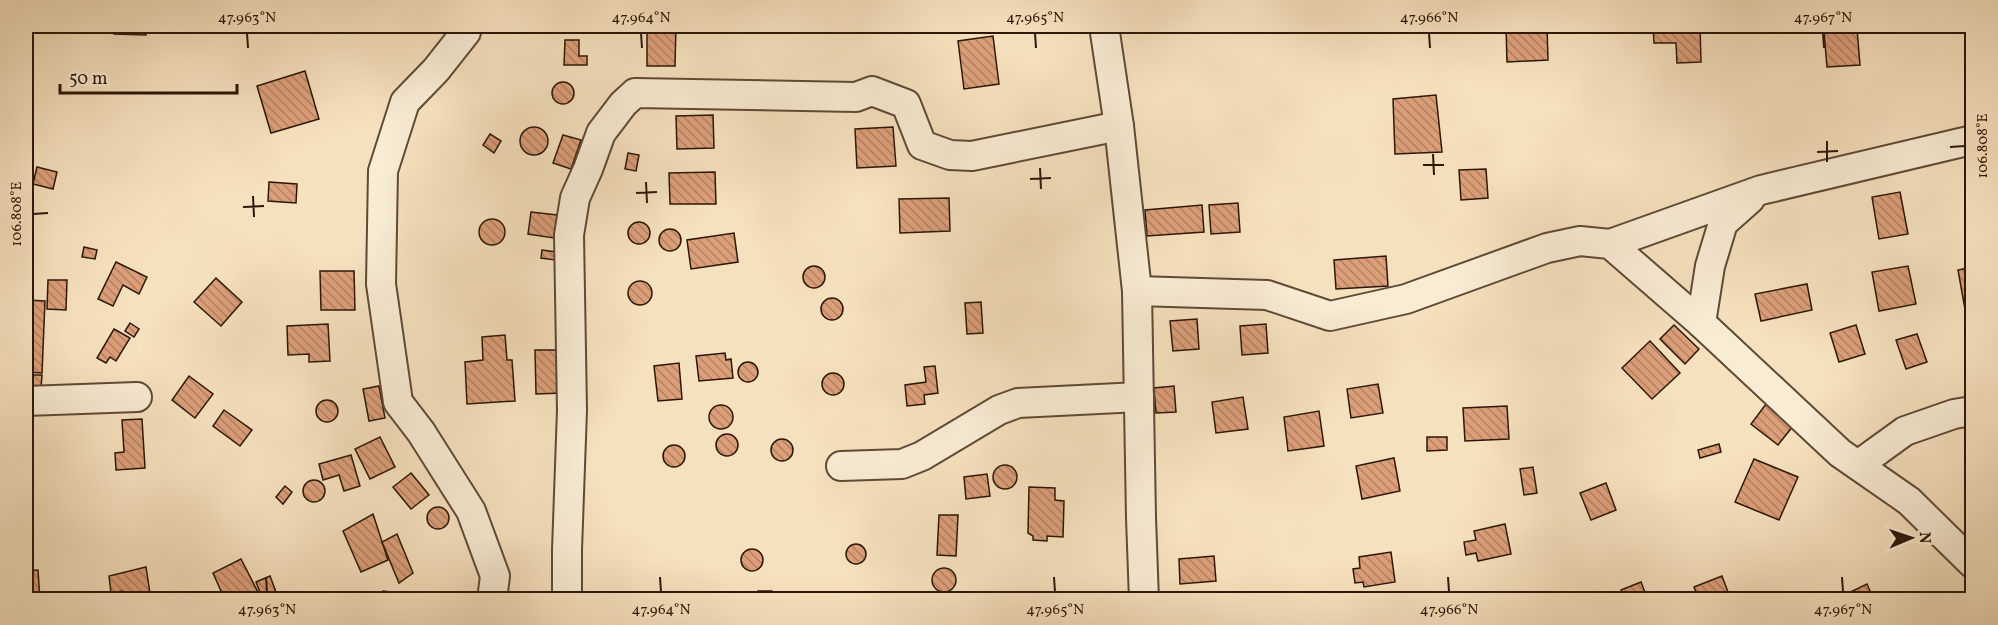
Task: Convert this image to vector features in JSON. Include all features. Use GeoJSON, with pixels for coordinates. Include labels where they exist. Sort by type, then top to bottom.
{"type":"FeatureCollection","features":[{"type":"Feature","properties":{"kind":"street"},"geometry":{"type":"LineString","coordinates":[[467,26],[466,32],[436,70],[405,102],[383,171],[381,284],[398,402],[421,432],[471,511],[495,576],[492,600]]}},
{"type":"Feature","properties":{"kind":"street"},"geometry":{"type":"LineString","coordinates":[[1104,26],[1119,126],[1137,291],[1144,600]]}},
{"type":"Feature","properties":{"kind":"street"},"geometry":{"type":"LineString","coordinates":[[567,600],[572,410],[569,235],[575,198],[601,133],[634,93],[856,97],[872,91],[906,104],[922,145],[950,155],[972,156],[1119,126]]}},
{"type":"Feature","properties":{"kind":"street"},"geometry":{"type":"LineString","coordinates":[[1137,291],[1267,295],[1330,316],[1406,299],[1547,248],[1580,241],[1610,244],[1761,190],[1972,140]]}},
{"type":"Feature","properties":{"kind":"street"},"geometry":{"type":"LineString","coordinates":[[1701,323],[1710,266],[1723,223],[1761,190]]}},
{"type":"Feature","properties":{"kind":"street"},"geometry":{"type":"LineString","coordinates":[[1610,244],[1701,323],[1840,453],[1909,501],[1972,563]]}},
{"type":"Feature","properties":{"kind":"street"},"geometry":{"type":"LineString","coordinates":[[26,401],[137,397]]}},
{"type":"Feature","properties":{"kind":"street"},"geometry":{"type":"LineString","coordinates":[[841,466],[902,464],[922,456],[999,410],[1018,402],[1139,397]]}},
{"type":"Feature","properties":{"kind":"street"},"geometry":{"type":"LineString","coordinates":[[1858,465],[1905,431],[1954,414],[1972,411]]}},
{"type":"Feature","properties":{"kind":"street"},"geometry":{"type":"LineString","coordinates":[[546,600],[567,550]]}},
{"type":"Feature","properties":{"kind":"building"},"geometry":{"type":"Polygon","coordinates":[[[114,26],[146,26],[146,35],[114,34],[114,26]]]}},
{"type":"Feature","properties":{"kind":"building"},"geometry":{"type":"Polygon","coordinates":[[[566,26],[583,26],[583,33],[565,33],[566,26]]]}},
{"type":"Feature","properties":{"kind":"building"},"geometry":{"type":"Polygon","coordinates":[[[647,26],[676,26],[675,66],[647,66],[647,26]]]}},
{"type":"Feature","properties":{"kind":"building"},"geometry":{"type":"Polygon","coordinates":[[[1506,26],[1547,26],[1548,60],[1507,62],[1506,26]]]}},
{"type":"Feature","properties":{"kind":"building"},"geometry":{"type":"Polygon","coordinates":[[[1653,26],[1700,26],[1701,62],[1677,63],[1676,43],[1654,43],[1653,26]]]}},
{"type":"Feature","properties":{"kind":"building"},"geometry":{"type":"Polygon","coordinates":[[[1857,29],[1860,65],[1827,67],[1824,32],[1857,29]]]}},
{"type":"Feature","properties":{"kind":"building"},"geometry":{"type":"Polygon","coordinates":[[[993,36],[999,84],[964,89],[958,41],[993,36]]]}},
{"type":"Feature","properties":{"kind":"building"},"geometry":{"type":"Polygon","coordinates":[[[565,40],[579,40],[579,56],[587,56],[587,65],[564,65],[565,40]]]}},
{"type":"Feature","properties":{"kind":"building"},"geometry":{"type":"Polygon","coordinates":[[[305,71],[319,119],[271,133],[257,86],[305,71]]]}},
{"type":"Feature","properties":{"kind":"building"},"geometry":{"type":"Polygon","coordinates":[[[563,82],[571,85],[574,93],[571,101],[563,104],[555,101],[552,93],[555,85],[563,82]]]}},
{"type":"Feature","properties":{"kind":"building"},"geometry":{"type":"Polygon","coordinates":[[[1436,95],[1442,152],[1395,154],[1393,99],[1436,95]]]}},
{"type":"Feature","properties":{"kind":"building"},"geometry":{"type":"Polygon","coordinates":[[[713,115],[714,148],[677,149],[676,116],[713,115]]]}},
{"type":"Feature","properties":{"kind":"building"},"geometry":{"type":"Polygon","coordinates":[[[534,127],[544,131],[548,141],[544,151],[534,155],[524,151],[520,141],[524,131],[534,127]]]}},
{"type":"Feature","properties":{"kind":"building"},"geometry":{"type":"Polygon","coordinates":[[[893,127],[896,166],[857,168],[855,129],[893,127]]]}},
{"type":"Feature","properties":{"kind":"building"},"geometry":{"type":"Polygon","coordinates":[[[490,134],[501,141],[494,153],[483,145],[490,134]]]}},
{"type":"Feature","properties":{"kind":"building"},"geometry":{"type":"Polygon","coordinates":[[[563,135],[581,140],[571,169],[553,163],[563,135]]]}},
{"type":"Feature","properties":{"kind":"building"},"geometry":{"type":"Polygon","coordinates":[[[628,153],[639,155],[636,171],[625,169],[628,153]]]}},
{"type":"Feature","properties":{"kind":"building"},"geometry":{"type":"Polygon","coordinates":[[[37,167],[57,172],[53,189],[33,184],[37,167]]]}},
{"type":"Feature","properties":{"kind":"building"},"geometry":{"type":"Polygon","coordinates":[[[1486,169],[1488,198],[1461,200],[1459,170],[1486,169]]]}},
{"type":"Feature","properties":{"kind":"building"},"geometry":{"type":"Polygon","coordinates":[[[715,172],[716,204],[670,204],[669,173],[715,172]]]}},
{"type":"Feature","properties":{"kind":"building"},"geometry":{"type":"Polygon","coordinates":[[[269,182],[297,184],[296,203],[268,201],[269,182]]]}},
{"type":"Feature","properties":{"kind":"building"},"geometry":{"type":"Polygon","coordinates":[[[1900,192],[1908,234],[1879,239],[1872,197],[1900,192]]]}},
{"type":"Feature","properties":{"kind":"building"},"geometry":{"type":"Polygon","coordinates":[[[949,198],[950,231],[900,233],[899,199],[949,198]]]}},
{"type":"Feature","properties":{"kind":"building"},"geometry":{"type":"Polygon","coordinates":[[[1238,203],[1240,232],[1211,234],[1209,205],[1238,203]]]}},
{"type":"Feature","properties":{"kind":"building"},"geometry":{"type":"Polygon","coordinates":[[[1202,205],[1204,232],[1147,236],[1145,210],[1202,205]]]}},
{"type":"Feature","properties":{"kind":"building"},"geometry":{"type":"Polygon","coordinates":[[[531,212],[557,215],[554,238],[528,234],[531,212]]]}},
{"type":"Feature","properties":{"kind":"building"},"geometry":{"type":"Polygon","coordinates":[[[492,219],[501,223],[505,232],[501,241],[492,245],[483,241],[479,232],[483,223],[492,219]]]}},
{"type":"Feature","properties":{"kind":"building"},"geometry":{"type":"Polygon","coordinates":[[[635,222],[643,222],[650,229],[650,237],[643,244],[635,244],[628,237],[628,229],[635,222]]]}},
{"type":"Feature","properties":{"kind":"building"},"geometry":{"type":"Polygon","coordinates":[[[670,229],[680,236],[681,240],[674,250],[670,251],[660,244],[659,240],[666,230],[670,229]]]}},
{"type":"Feature","properties":{"kind":"building"},"geometry":{"type":"Polygon","coordinates":[[[734,233],[738,262],[691,269],[687,240],[734,233]]]}},
{"type":"Feature","properties":{"kind":"building"},"geometry":{"type":"Polygon","coordinates":[[[84,247],[97,250],[95,259],[82,257],[84,247]]]}},
{"type":"Feature","properties":{"kind":"building"},"geometry":{"type":"Polygon","coordinates":[[[542,250],[556,252],[555,260],[541,258],[542,250]]]}},
{"type":"Feature","properties":{"kind":"building"},"geometry":{"type":"Polygon","coordinates":[[[1386,256],[1388,286],[1336,289],[1334,260],[1386,256]]]}},
{"type":"Feature","properties":{"kind":"building"},"geometry":{"type":"Polygon","coordinates":[[[116,262],[147,277],[139,294],[123,285],[113,306],[98,299],[116,262]]]}},
{"type":"Feature","properties":{"kind":"building"},"geometry":{"type":"Polygon","coordinates":[[[814,266],[824,273],[825,277],[818,287],[814,288],[804,281],[803,277],[810,267],[814,266]]]}},
{"type":"Feature","properties":{"kind":"building"},"geometry":{"type":"Polygon","coordinates":[[[1908,266],[1916,304],[1879,311],[1872,272],[1908,266]]]}},
{"type":"Feature","properties":{"kind":"building"},"geometry":{"type":"Polygon","coordinates":[[[1972,267],[1972,314],[1966,315],[1958,270],[1972,267]]]}},
{"type":"Feature","properties":{"kind":"building"},"geometry":{"type":"Polygon","coordinates":[[[320,271],[354,271],[355,310],[321,310],[320,271]]]}},
{"type":"Feature","properties":{"kind":"building"},"geometry":{"type":"Polygon","coordinates":[[[216,278],[242,302],[221,326],[194,302],[216,278]]]}},
{"type":"Feature","properties":{"kind":"building"},"geometry":{"type":"Polygon","coordinates":[[[48,280],[67,280],[66,310],[47,309],[48,280]]]}},
{"type":"Feature","properties":{"kind":"building"},"geometry":{"type":"Polygon","coordinates":[[[640,281],[645,282],[651,288],[651,298],[645,304],[640,305],[635,304],[629,298],[628,293],[629,288],[635,282],[640,281]]]}},
{"type":"Feature","properties":{"kind":"building"},"geometry":{"type":"Polygon","coordinates":[[[1807,284],[1812,310],[1761,321],[1755,294],[1807,284]]]}},
{"type":"Feature","properties":{"kind":"building"},"geometry":{"type":"Polygon","coordinates":[[[832,298],[842,305],[843,309],[836,319],[832,320],[822,313],[821,309],[828,299],[832,298]]]}},
{"type":"Feature","properties":{"kind":"building"},"geometry":{"type":"Polygon","coordinates":[[[26,300],[45,301],[42,373],[26,372],[26,300]]]}},
{"type":"Feature","properties":{"kind":"building"},"geometry":{"type":"Polygon","coordinates":[[[981,302],[983,333],[967,334],[965,303],[981,302]]]}},
{"type":"Feature","properties":{"kind":"building"},"geometry":{"type":"Polygon","coordinates":[[[1197,319],[1199,349],[1173,351],[1170,321],[1197,319]]]}},
{"type":"Feature","properties":{"kind":"building"},"geometry":{"type":"Polygon","coordinates":[[[130,323],[139,329],[134,337],[125,331],[130,323]]]}},
{"type":"Feature","properties":{"kind":"building"},"geometry":{"type":"Polygon","coordinates":[[[328,324],[330,361],[309,362],[309,354],[288,355],[287,326],[328,324]]]}},
{"type":"Feature","properties":{"kind":"building"},"geometry":{"type":"Polygon","coordinates":[[[1266,324],[1268,353],[1242,355],[1240,326],[1266,324]]]}},
{"type":"Feature","properties":{"kind":"building"},"geometry":{"type":"Polygon","coordinates":[[[1674,325],[1699,349],[1685,364],[1660,339],[1674,325]]]}},
{"type":"Feature","properties":{"kind":"building"},"geometry":{"type":"Polygon","coordinates":[[[1856,325],[1865,354],[1839,362],[1830,333],[1856,325]]]}},
{"type":"Feature","properties":{"kind":"building"},"geometry":{"type":"Polygon","coordinates":[[[114,329],[130,338],[116,361],[110,357],[106,363],[97,358],[114,329]]]}},
{"type":"Feature","properties":{"kind":"building"},"geometry":{"type":"Polygon","coordinates":[[[1917,334],[1927,362],[1906,369],[1896,340],[1917,334]]]}},
{"type":"Feature","properties":{"kind":"building"},"geometry":{"type":"Polygon","coordinates":[[[505,335],[507,360],[512,360],[515,401],[467,404],[465,362],[483,360],[482,337],[505,335]]]}},
{"type":"Feature","properties":{"kind":"building"},"geometry":{"type":"Polygon","coordinates":[[[1650,341],[1680,373],[1652,399],[1622,368],[1650,341]]]}},
{"type":"Feature","properties":{"kind":"building"},"geometry":{"type":"Polygon","coordinates":[[[535,350],[561,350],[562,393],[536,394],[535,350]]]}},
{"type":"Feature","properties":{"kind":"building"},"geometry":{"type":"Polygon","coordinates":[[[725,353],[726,360],[731,359],[733,378],[699,381],[696,356],[725,353]]]}},
{"type":"Feature","properties":{"kind":"building"},"geometry":{"type":"Polygon","coordinates":[[[744,362],[752,362],[758,368],[758,376],[752,382],[744,382],[738,376],[738,368],[744,362]]]}},
{"type":"Feature","properties":{"kind":"building"},"geometry":{"type":"Polygon","coordinates":[[[679,363],[682,399],[658,401],[654,366],[679,363]]]}},
{"type":"Feature","properties":{"kind":"building"},"geometry":{"type":"Polygon","coordinates":[[[935,366],[938,393],[924,395],[925,404],[907,406],[905,385],[926,382],[924,367],[935,366]]]}},
{"type":"Feature","properties":{"kind":"building"},"geometry":{"type":"Polygon","coordinates":[[[833,373],[843,380],[844,384],[837,394],[833,395],[823,388],[822,384],[829,374],[833,373]]]}},
{"type":"Feature","properties":{"kind":"building"},"geometry":{"type":"Polygon","coordinates":[[[26,375],[42,375],[41,388],[26,388],[26,375]]]}},
{"type":"Feature","properties":{"kind":"building"},"geometry":{"type":"Polygon","coordinates":[[[189,376],[213,394],[195,418],[172,400],[189,376]]]}},
{"type":"Feature","properties":{"kind":"building"},"geometry":{"type":"Polygon","coordinates":[[[1378,384],[1383,413],[1351,418],[1347,389],[1378,384]]]}},
{"type":"Feature","properties":{"kind":"building"},"geometry":{"type":"Polygon","coordinates":[[[379,386],[385,418],[369,421],[363,389],[379,386]]]}},
{"type":"Feature","properties":{"kind":"building"},"geometry":{"type":"Polygon","coordinates":[[[1174,386],[1176,412],[1156,413],[1154,388],[1174,386]]]}},
{"type":"Feature","properties":{"kind":"building"},"geometry":{"type":"Polygon","coordinates":[[[1243,397],[1248,429],[1216,433],[1212,402],[1243,397]]]}},
{"type":"Feature","properties":{"kind":"building"},"geometry":{"type":"Polygon","coordinates":[[[327,400],[335,403],[338,411],[335,419],[327,422],[319,419],[316,411],[319,403],[327,400]]]}},
{"type":"Feature","properties":{"kind":"building"},"geometry":{"type":"Polygon","coordinates":[[[1766,404],[1793,426],[1778,445],[1751,424],[1766,404]]]}},
{"type":"Feature","properties":{"kind":"building"},"geometry":{"type":"Polygon","coordinates":[[[721,405],[726,406],[732,412],[732,422],[726,428],[721,429],[716,428],[710,422],[709,417],[710,412],[716,406],[721,405]]]}},
{"type":"Feature","properties":{"kind":"building"},"geometry":{"type":"Polygon","coordinates":[[[1507,406],[1509,439],[1465,441],[1463,408],[1507,406]]]}},
{"type":"Feature","properties":{"kind":"building"},"geometry":{"type":"Polygon","coordinates":[[[224,410],[252,430],[240,446],[213,426],[224,410]]]}},
{"type":"Feature","properties":{"kind":"building"},"geometry":{"type":"Polygon","coordinates":[[[1319,411],[1324,446],[1288,451],[1284,417],[1319,411]]]}},
{"type":"Feature","properties":{"kind":"building"},"geometry":{"type":"Polygon","coordinates":[[[142,419],[145,468],[116,470],[115,453],[124,452],[122,420],[142,419]]]}},
{"type":"Feature","properties":{"kind":"building"},"geometry":{"type":"Polygon","coordinates":[[[727,434],[735,437],[738,445],[735,453],[727,456],[719,453],[716,445],[719,437],[727,434]]]}},
{"type":"Feature","properties":{"kind":"building"},"geometry":{"type":"Polygon","coordinates":[[[380,437],[395,467],[370,479],[355,449],[380,437]]]}},
{"type":"Feature","properties":{"kind":"building"},"geometry":{"type":"Polygon","coordinates":[[[1427,437],[1447,437],[1447,450],[1427,451],[1427,437]]]}},
{"type":"Feature","properties":{"kind":"building"},"geometry":{"type":"Polygon","coordinates":[[[782,439],[792,446],[793,450],[786,460],[782,461],[772,454],[771,450],[778,440],[782,439]]]}},
{"type":"Feature","properties":{"kind":"building"},"geometry":{"type":"Polygon","coordinates":[[[1719,444],[1721,452],[1700,458],[1698,450],[1719,444]]]}},
{"type":"Feature","properties":{"kind":"building"},"geometry":{"type":"Polygon","coordinates":[[[674,445],[682,448],[685,456],[682,464],[674,467],[666,464],[663,456],[666,448],[674,445]]]}},
{"type":"Feature","properties":{"kind":"building"},"geometry":{"type":"Polygon","coordinates":[[[351,455],[360,486],[344,491],[339,475],[323,480],[319,464],[351,455]]]}},
{"type":"Feature","properties":{"kind":"building"},"geometry":{"type":"Polygon","coordinates":[[[1394,458],[1400,491],[1362,499],[1356,466],[1394,458]]]}},
{"type":"Feature","properties":{"kind":"building"},"geometry":{"type":"Polygon","coordinates":[[[1754,459],[1798,477],[1779,520],[1735,502],[1754,459]]]}},
{"type":"Feature","properties":{"kind":"building"},"geometry":{"type":"Polygon","coordinates":[[[1005,465],[1010,466],[1016,472],[1016,482],[1010,488],[1005,489],[1000,488],[994,482],[993,477],[994,472],[1000,466],[1005,465]]]}},
{"type":"Feature","properties":{"kind":"building"},"geometry":{"type":"Polygon","coordinates":[[[1533,467],[1537,493],[1524,495],[1520,469],[1533,467]]]}},
{"type":"Feature","properties":{"kind":"building"},"geometry":{"type":"Polygon","coordinates":[[[411,473],[429,495],[411,509],[393,487],[411,473]]]}},
{"type":"Feature","properties":{"kind":"building"},"geometry":{"type":"Polygon","coordinates":[[[987,474],[990,496],[966,499],[964,477],[987,474]]]}},
{"type":"Feature","properties":{"kind":"building"},"geometry":{"type":"Polygon","coordinates":[[[314,480],[322,483],[325,491],[322,499],[314,502],[306,499],[303,491],[306,483],[314,480]]]}},
{"type":"Feature","properties":{"kind":"building"},"geometry":{"type":"Polygon","coordinates":[[[1606,483],[1616,510],[1591,520],[1580,493],[1606,483]]]}},
{"type":"Feature","properties":{"kind":"building"},"geometry":{"type":"Polygon","coordinates":[[[285,486],[292,492],[283,504],[276,497],[285,486]]]}},
{"type":"Feature","properties":{"kind":"building"},"geometry":{"type":"Polygon","coordinates":[[[1029,487],[1055,488],[1055,500],[1064,501],[1063,537],[1047,536],[1047,541],[1033,540],[1033,536],[1028,533],[1029,487]]]}},
{"type":"Feature","properties":{"kind":"building"},"geometry":{"type":"Polygon","coordinates":[[[438,507],[446,510],[449,518],[446,526],[438,529],[430,526],[427,518],[430,510],[438,507]]]}},
{"type":"Feature","properties":{"kind":"building"},"geometry":{"type":"Polygon","coordinates":[[[373,514],[388,560],[361,572],[343,531],[373,514]]]}},
{"type":"Feature","properties":{"kind":"building"},"geometry":{"type":"Polygon","coordinates":[[[939,515],[958,515],[956,556],[937,555],[939,515]]]}},
{"type":"Feature","properties":{"kind":"building"},"geometry":{"type":"Polygon","coordinates":[[[1505,524],[1511,554],[1478,561],[1476,553],[1466,555],[1464,542],[1476,540],[1474,531],[1505,524]]]}},
{"type":"Feature","properties":{"kind":"building"},"geometry":{"type":"Polygon","coordinates":[[[397,534],[413,573],[399,583],[382,542],[397,534]]]}},
{"type":"Feature","properties":{"kind":"building"},"geometry":{"type":"Polygon","coordinates":[[[856,544],[863,547],[866,554],[863,561],[856,564],[849,561],[846,554],[849,547],[856,544]]]}},
{"type":"Feature","properties":{"kind":"building"},"geometry":{"type":"Polygon","coordinates":[[[752,549],[762,556],[763,560],[756,570],[752,571],[742,564],[741,560],[748,550],[752,549]]]}},
{"type":"Feature","properties":{"kind":"building"},"geometry":{"type":"Polygon","coordinates":[[[1391,552],[1395,582],[1364,587],[1363,582],[1355,583],[1353,569],[1360,568],[1359,557],[1391,552]]]}},
{"type":"Feature","properties":{"kind":"building"},"geometry":{"type":"Polygon","coordinates":[[[1214,556],[1216,581],[1180,584],[1179,559],[1214,556]]]}},
{"type":"Feature","properties":{"kind":"building"},"geometry":{"type":"Polygon","coordinates":[[[241,559],[261,598],[258,600],[225,600],[213,573],[241,559]]]}},
{"type":"Feature","properties":{"kind":"building"},"geometry":{"type":"Polygon","coordinates":[[[146,567],[151,600],[124,600],[122,591],[111,593],[109,576],[146,567]]]}},
{"type":"Feature","properties":{"kind":"building"},"geometry":{"type":"Polygon","coordinates":[[[944,568],[949,569],[955,575],[955,585],[949,591],[944,592],[939,591],[933,585],[932,580],[933,575],[939,569],[944,568]]]}},
{"type":"Feature","properties":{"kind":"building"},"geometry":{"type":"Polygon","coordinates":[[[38,570],[40,600],[26,600],[26,571],[38,570]]]}},
{"type":"Feature","properties":{"kind":"building"},"geometry":{"type":"Polygon","coordinates":[[[270,576],[279,600],[263,600],[256,582],[270,576]]]}},
{"type":"Feature","properties":{"kind":"building"},"geometry":{"type":"Polygon","coordinates":[[[1722,576],[1731,600],[1699,600],[1694,587],[1722,576]]]}},
{"type":"Feature","properties":{"kind":"building"},"geometry":{"type":"Polygon","coordinates":[[[1641,582],[1648,600],[1625,600],[1621,590],[1641,582]]]}},
{"type":"Feature","properties":{"kind":"building"},"geometry":{"type":"Polygon","coordinates":[[[1867,584],[1874,600],[1834,600],[1867,584]]]}},
{"type":"Feature","properties":{"kind":"building"},"geometry":{"type":"Polygon","coordinates":[[[383,591],[390,592],[396,600],[375,600],[383,591]]]}},
{"type":"Feature","properties":{"kind":"building"},"geometry":{"type":"Polygon","coordinates":[[[758,591],[772,591],[773,600],[758,600],[758,591]]]}}]}
